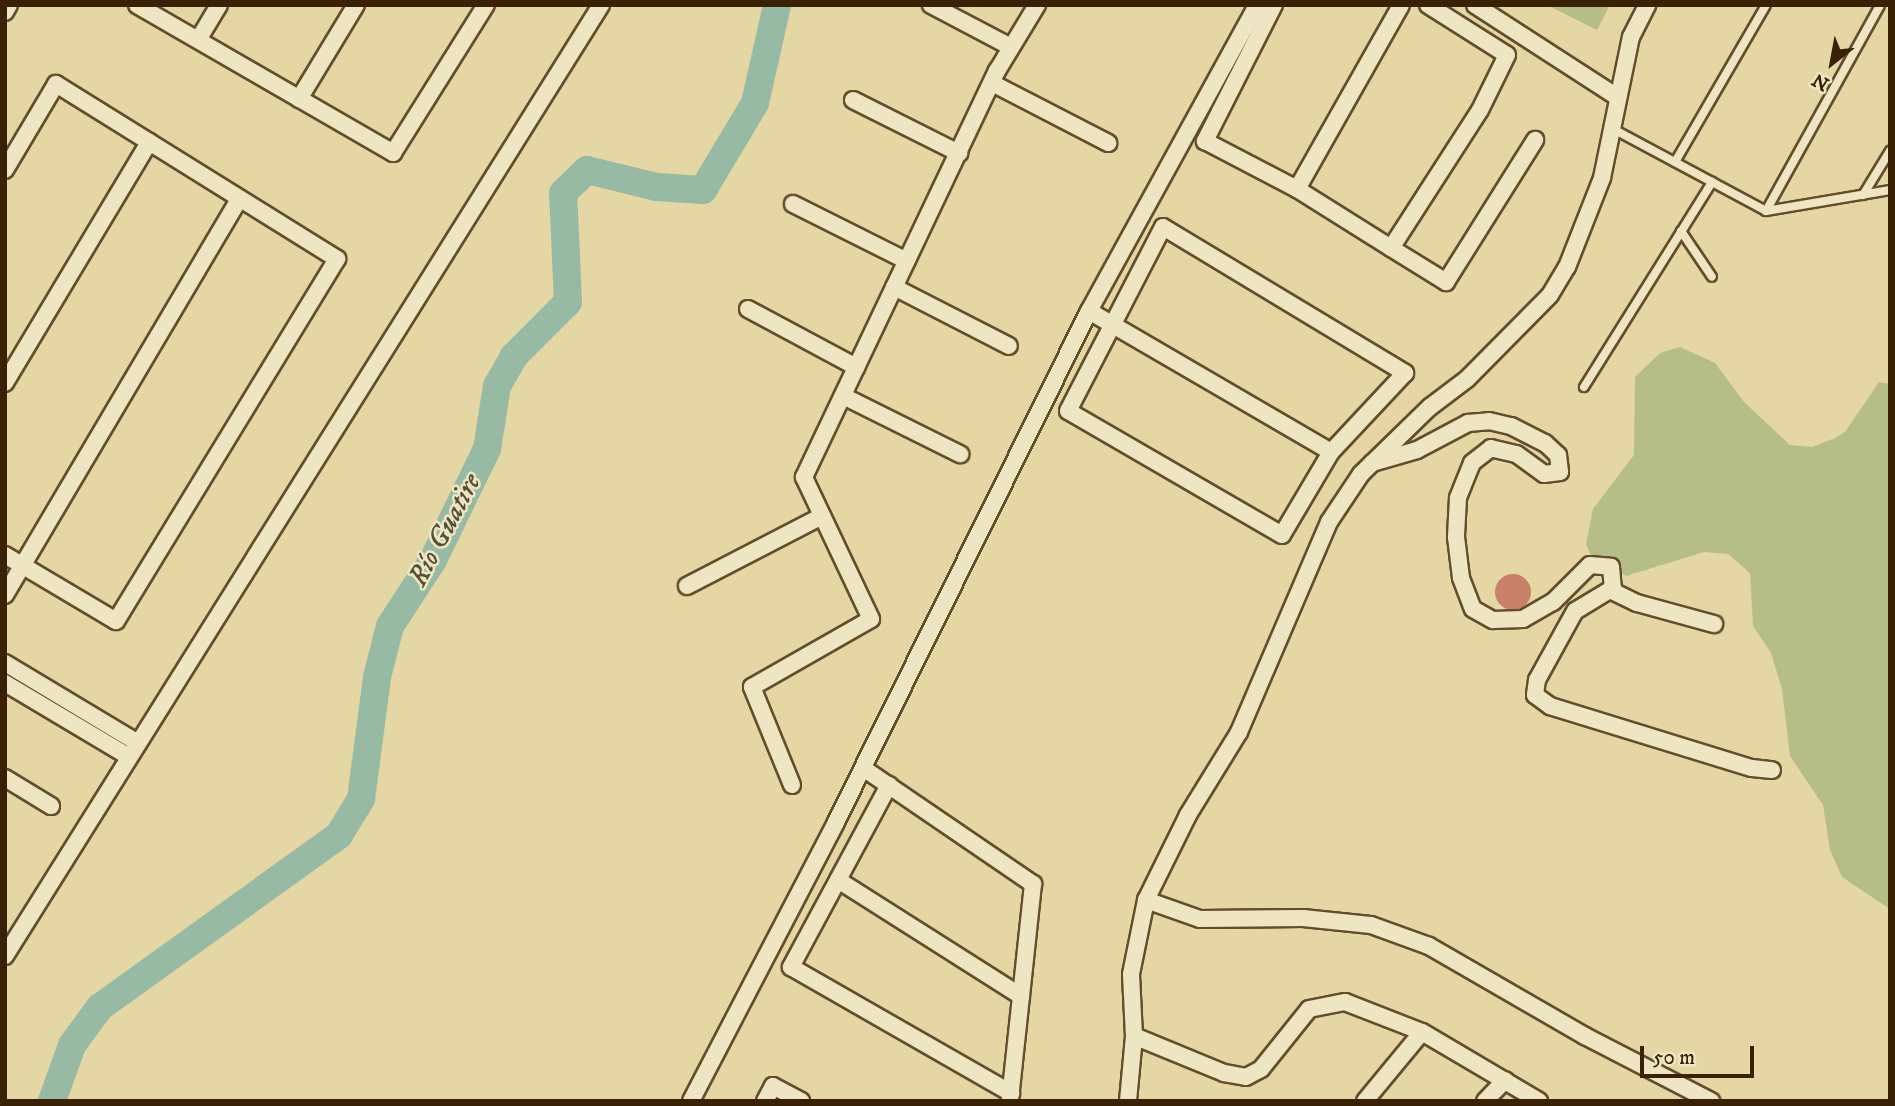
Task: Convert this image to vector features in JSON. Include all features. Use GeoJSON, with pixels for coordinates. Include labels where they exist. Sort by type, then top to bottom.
{"type":"FeatureCollection","features":[{"type":"Feature","properties":{"kind":"street"},"geometry":{"type":"LineString","coordinates":[[5,12],[9,5]]}},
{"type":"Feature","properties":{"kind":"street"},"geometry":{"type":"LineString","coordinates":[[137,5],[393,153],[486,5]]}},
{"type":"Feature","properties":{"kind":"street"},"geometry":{"type":"LineString","coordinates":[[198,40],[219,5]]}},
{"type":"Feature","properties":{"kind":"street"},"geometry":{"type":"LineString","coordinates":[[299,99],[356,5]]}},
{"type":"Feature","properties":{"kind":"street"},"geometry":{"type":"LineString","coordinates":[[5,956],[601,5]]}},
{"type":"Feature","properties":{"kind":"street"},"geometry":{"type":"LineString","coordinates":[[931,5],[1011,47]]}},
{"type":"Feature","properties":{"kind":"street"},"geometry":{"type":"LineString","coordinates":[[792,785],[752,687],[871,619],[804,477],[992,83],[1037,5]]}},
{"type":"Feature","properties":{"kind":"street"},"geometry":{"type":"LineString","coordinates":[[691,1101],[863,768],[1089,311],[1256,5]]}},
{"type":"Feature","properties":{"kind":"street"},"geometry":{"type":"LineString","coordinates":[[1274,5],[1206,141],[1297,189],[1446,282],[1535,140]]}},
{"type":"Feature","properties":{"kind":"street"},"geometry":{"type":"LineString","coordinates":[[1297,189],[1401,5]]}},
{"type":"Feature","properties":{"kind":"street"},"geometry":{"type":"LineString","coordinates":[[1391,248],[1480,110],[1507,55],[1428,5]]}},
{"type":"Feature","properties":{"kind":"street"},"geometry":{"type":"LineString","coordinates":[[1475,5],[1617,97]]}},
{"type":"Feature","properties":{"kind":"street"},"geometry":{"type":"LineString","coordinates":[[1128,1101],[1134,1036],[1131,974],[1146,900],[1188,815],[1239,732],[1329,522],[1372,463],[1430,407],[1467,379],[1550,295],[1577,242],[1615,130],[1617,97],[1631,37],[1647,5]]}},
{"type":"Feature","properties":{"kind":"street"},"geometry":{"type":"LineString","coordinates":[[992,83],[1108,143]]}},
{"type":"Feature","properties":{"kind":"street"},"geometry":{"type":"LineString","coordinates":[[5,170],[56,84],[337,259],[116,621],[5,555]]}},
{"type":"Feature","properties":{"kind":"street"},"geometry":{"type":"LineString","coordinates":[[853,100],[958,153]]}},
{"type":"Feature","properties":{"kind":"street"},"geometry":{"type":"LineString","coordinates":[[5,383],[149,142]]}},
{"type":"Feature","properties":{"kind":"street"},"geometry":{"type":"LineString","coordinates":[[5,595],[239,199]]}},
{"type":"Feature","properties":{"kind":"street"},"geometry":{"type":"LineString","coordinates":[[793,204],[907,261]]}},
{"type":"Feature","properties":{"kind":"street"},"geometry":{"type":"LineString","coordinates":[[1163,227],[1405,373],[1331,452],[1282,536],[1068,411],[1163,227]]}},
{"type":"Feature","properties":{"kind":"street"},"geometry":{"type":"LineString","coordinates":[[894,287],[1009,346]]}},
{"type":"Feature","properties":{"kind":"street"},"geometry":{"type":"LineString","coordinates":[[748,309],[856,367]]}},
{"type":"Feature","properties":{"kind":"street"},"geometry":{"type":"LineString","coordinates":[[1089,311],[1331,452]]}},
{"type":"Feature","properties":{"kind":"street"},"geometry":{"type":"LineString","coordinates":[[842,396],[960,454]]}},
{"type":"Feature","properties":{"kind":"street"},"geometry":{"type":"LineString","coordinates":[[1372,463],[1418,450],[1468,423],[1489,421],[1536,436],[1558,455],[1560,472],[1544,474],[1516,454],[1491,448],[1472,463],[1458,499],[1456,518],[1458,558],[1469,600],[1481,615],[1493,620],[1523,619],[1553,602],[1597,563],[1611,567],[1615,580],[1610,590],[1584,602],[1575,611],[1537,680],[1534,690],[1541,702],[1752,768],[1772,770]]}},
{"type":"Feature","properties":{"kind":"street"},"geometry":{"type":"LineString","coordinates":[[687,586],[822,516]]}},
{"type":"Feature","properties":{"kind":"street"},"geometry":{"type":"LineString","coordinates":[[1610,590],[1637,603],[1714,624]]}},
{"type":"Feature","properties":{"kind":"street"},"geometry":{"type":"LineString","coordinates":[[5,663],[133,750]]}},
{"type":"Feature","properties":{"kind":"street"},"geometry":{"type":"LineString","coordinates":[[5,683],[133,750]]}},
{"type":"Feature","properties":{"kind":"street"},"geometry":{"type":"LineString","coordinates":[[863,768],[889,785],[1033,884],[1010,1097],[791,967],[889,785]]}},
{"type":"Feature","properties":{"kind":"street"},"geometry":{"type":"LineString","coordinates":[[5,778],[51,806]]}},
{"type":"Feature","properties":{"kind":"street"},"geometry":{"type":"LineString","coordinates":[[838,880],[1021,996]]}},
{"type":"Feature","properties":{"kind":"street"},"geometry":{"type":"LineString","coordinates":[[1146,900],[1200,919],[1303,918],[1371,925],[1429,946],[1585,1036],[1711,1101]]}},
{"type":"Feature","properties":{"kind":"street"},"geometry":{"type":"LineString","coordinates":[[1134,1036],[1238,1077],[1261,1069],[1308,1009],[1329,1002],[1345,1002],[1422,1032],[1539,1101]]}},
{"type":"Feature","properties":{"kind":"street"},"geometry":{"type":"LineString","coordinates":[[1365,1101],[1422,1032]]}},
{"type":"Feature","properties":{"kind":"street"},"geometry":{"type":"LineString","coordinates":[[1485,1101],[1505,1080]]}},
{"type":"Feature","properties":{"kind":"street"},"geometry":{"type":"LineString","coordinates":[[765,1101],[772,1086],[802,1101]]}},
{"type":"Feature","properties":{"kind":"lane"},"geometry":{"type":"LineString","coordinates":[[1675,162],[1766,5]]}},
{"type":"Feature","properties":{"kind":"lane"},"geometry":{"type":"LineString","coordinates":[[1766,211],[1880,5]]}},
{"type":"Feature","properties":{"kind":"lane"},"geometry":{"type":"LineString","coordinates":[[1615,130],[1766,211],[1890,190]]}},
{"type":"Feature","properties":{"kind":"lane"},"geometry":{"type":"LineString","coordinates":[[1863,195],[1890,151]]}},
{"type":"Feature","properties":{"kind":"lane"},"geometry":{"type":"LineString","coordinates":[[1584,387],[1712,182]]}},
{"type":"Feature","properties":{"kind":"lane"},"geometry":{"type":"LineString","coordinates":[[1681,231],[1712,277]]}},
{"type":"Feature","properties":{"kind":"green space"},"geometry":{"type":"Polygon","coordinates":[[[1547,5],[1610,5],[1597,30],[1547,5]]]}},
{"type":"Feature","properties":{"kind":"green space"},"geometry":{"type":"Polygon","coordinates":[[[1680,347],[1715,363],[1744,402],[1790,445],[1812,447],[1845,432],[1879,382],[1890,384],[1890,909],[1842,877],[1830,850],[1823,805],[1790,756],[1782,689],[1771,653],[1753,626],[1750,573],[1728,554],[1704,552],[1626,576],[1590,554],[1586,544],[1593,509],[1634,455],[1635,377],[1660,353],[1680,347]]]}},
{"type":"Feature","properties":{"kind":"building"},"geometry":{"type":"Polygon","coordinates":[[[1513,574],[1526,579],[1531,592],[1526,605],[1513,610],[1500,605],[1495,592],[1500,579],[1513,574]]]}},
{"type":"Feature","properties":{"kind":"waterway","name":"Río Guatire"},"geometry":{"type":"LineString","coordinates":[[52,1101],[72,1045],[100,1007],[339,835],[361,799],[377,677],[390,626],[433,560],[487,449],[497,386],[514,356],[568,302],[563,193],[587,170],[657,187],[703,190],[755,103],[777,5]]}}]}
